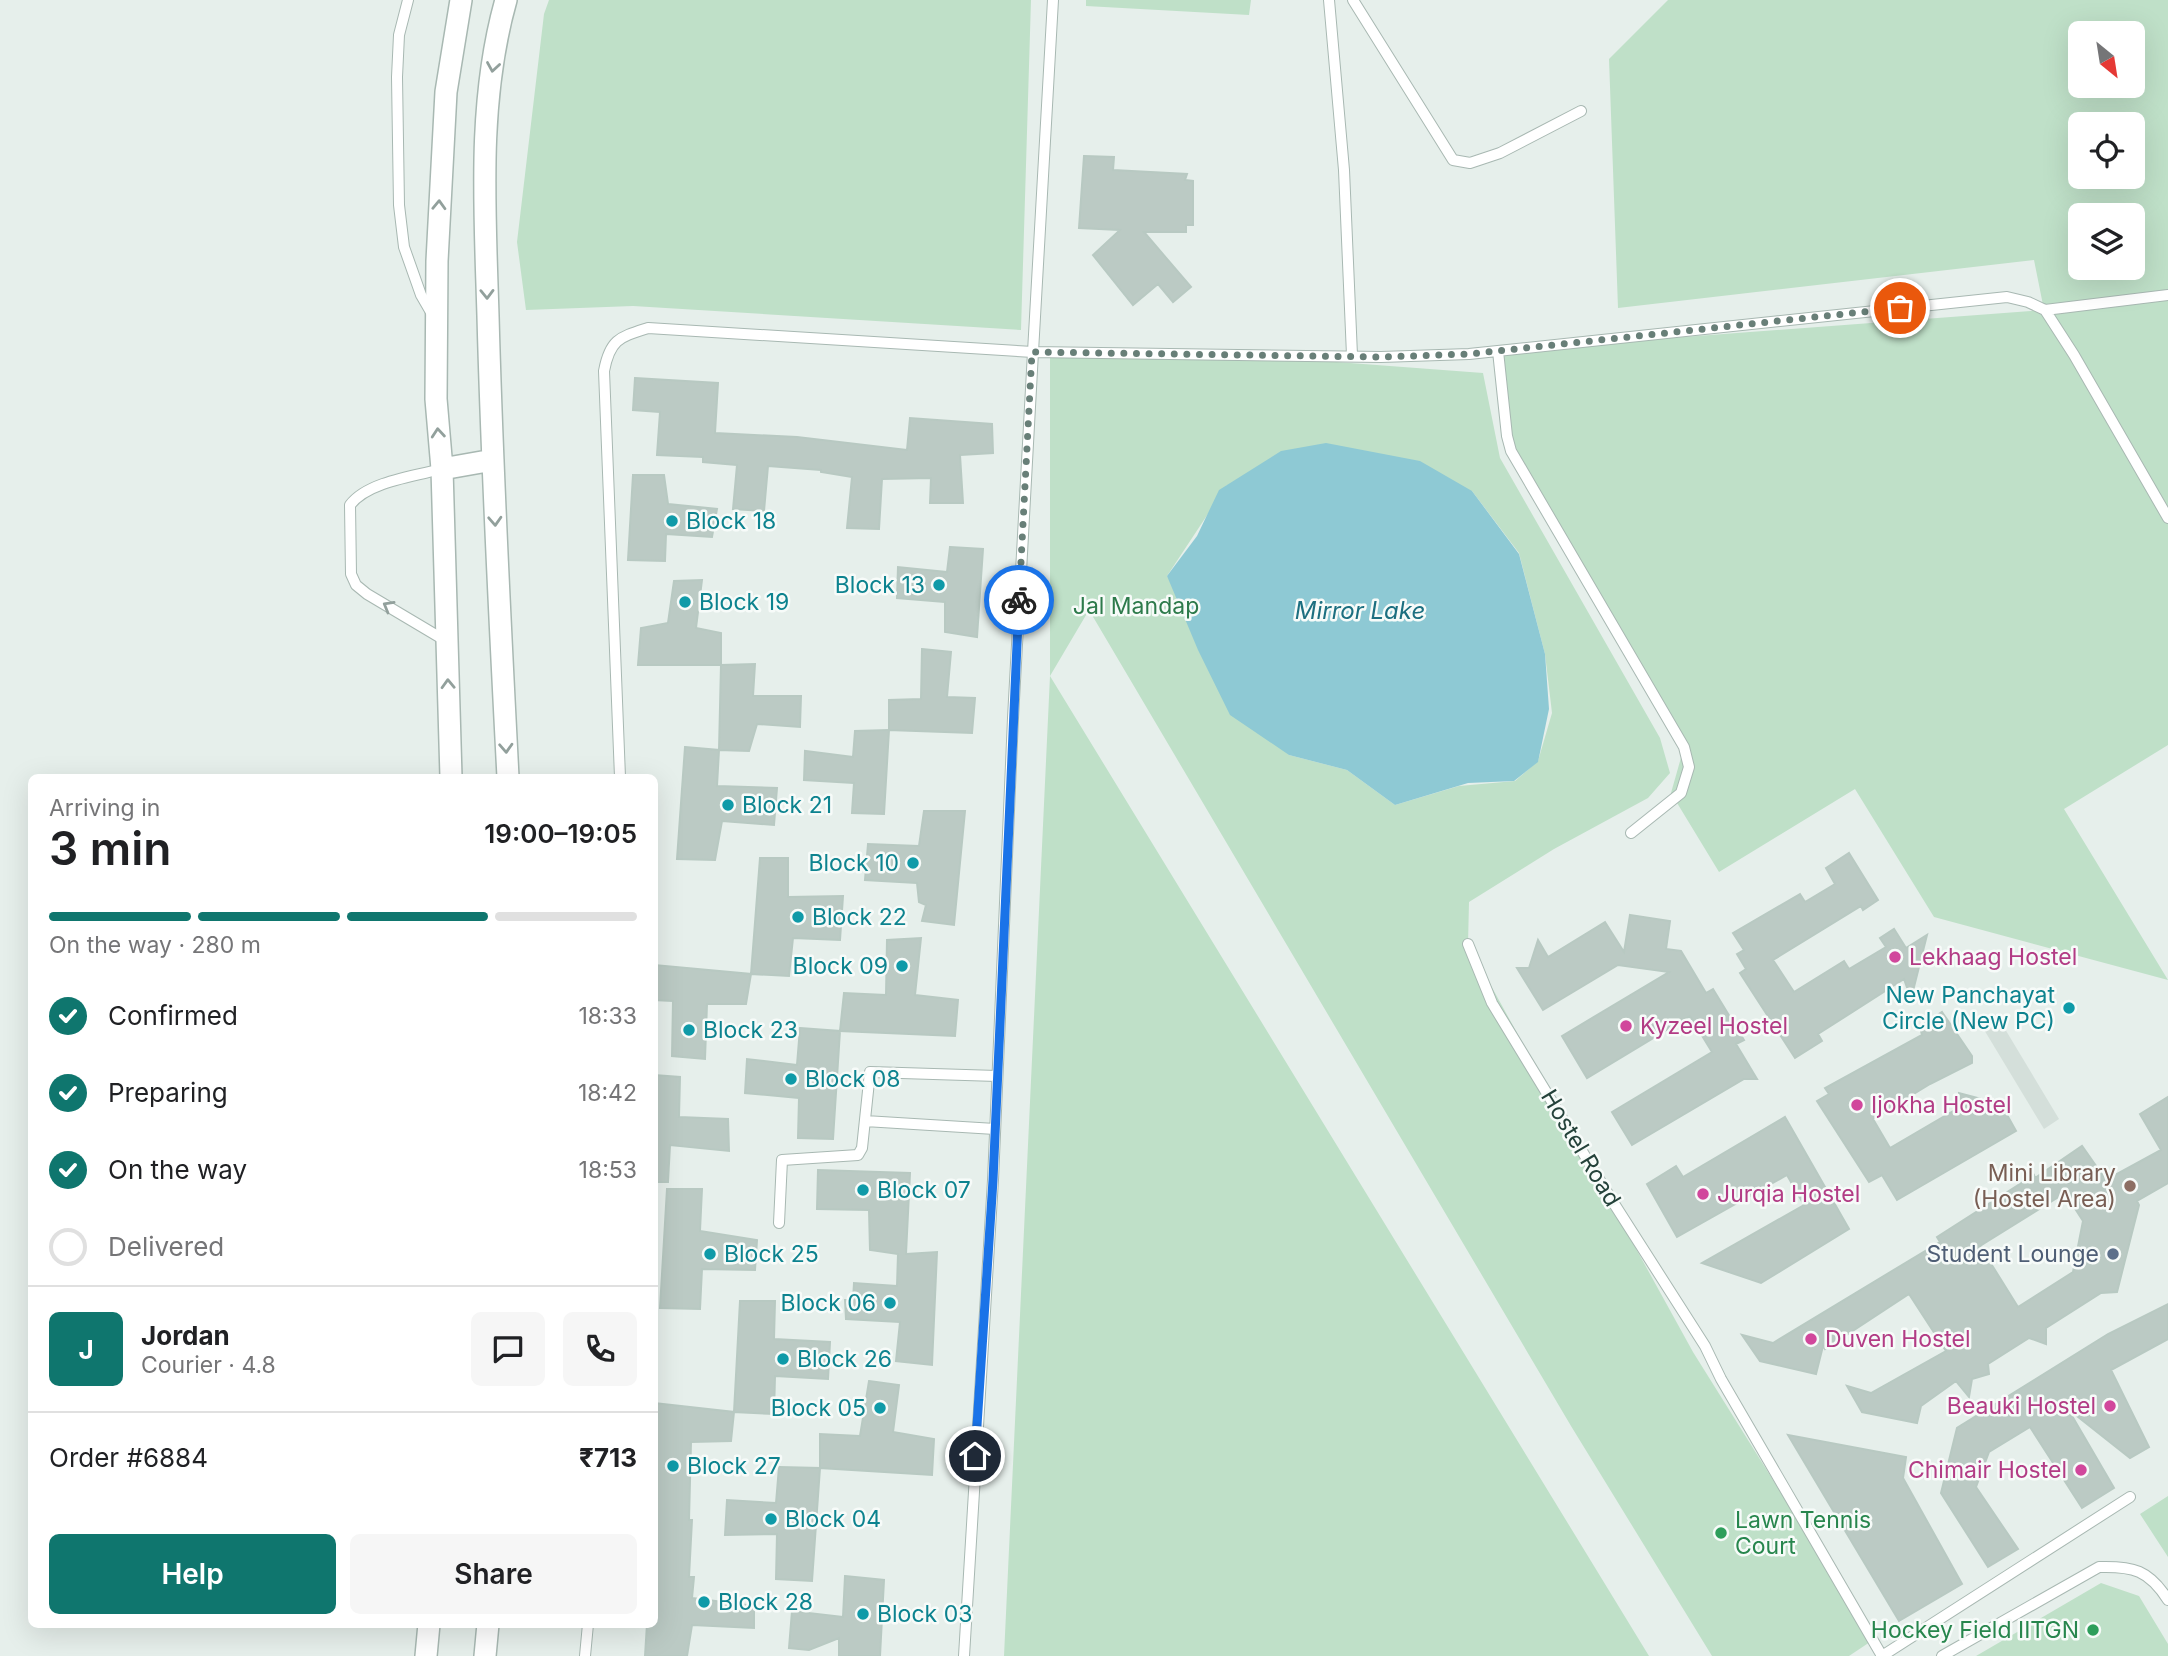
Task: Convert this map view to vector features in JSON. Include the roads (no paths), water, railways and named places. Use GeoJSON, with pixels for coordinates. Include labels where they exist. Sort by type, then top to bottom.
{"type":"FeatureCollection","features":[{"type":"Feature","properties":{"kind":"street"},"geometry":{"type":"LineString","coordinates":[[451,774],[442,469],[436,399],[436,321],[440,166],[446,92],[461,0]]}},
{"type":"Feature","properties":{"kind":"street"},"geometry":{"type":"LineString","coordinates":[[506,0],[500,19],[490,85],[484,161],[493,460],[508,774]]}},
{"type":"Feature","properties":{"kind":"street"},"geometry":{"type":"LineString","coordinates":[[442,469],[493,460]]}},
{"type":"Feature","properties":{"kind":"street"},"geometry":{"type":"LineString","coordinates":[[426,1656],[429,1628]]}},
{"type":"Feature","properties":{"kind":"street"},"geometry":{"type":"LineString","coordinates":[[485,1656],[488,1628]]}},
{"type":"Feature","properties":{"kind":"lane"},"geometry":{"type":"LineString","coordinates":[[408,0],[399,35],[397,77],[399,205],[404,247],[421,295],[436,321]]}},
{"type":"Feature","properties":{"kind":"lane"},"geometry":{"type":"LineString","coordinates":[[964,1656],[995,1129],[1032,352],[1053,0]]}},
{"type":"Feature","properties":{"kind":"lane"},"geometry":{"type":"LineString","coordinates":[[1329,0],[1344,170],[1352,355]]}},
{"type":"Feature","properties":{"kind":"lane"},"geometry":{"type":"LineString","coordinates":[[1353,0],[1453,160],[1470,163],[1500,153],[1581,111]]}},
{"type":"Feature","properties":{"kind":"lane"},"geometry":{"type":"LineString","coordinates":[[2045,310],[2168,295]]}},
{"type":"Feature","properties":{"kind":"lane"},"geometry":{"type":"LineString","coordinates":[[620,774],[604,371],[608,352],[622,336],[648,328],[1032,352],[1381,357],[1497,351],[2007,297],[2045,310],[2168,518]]}},
{"type":"Feature","properties":{"kind":"lane"},"geometry":{"type":"LineString","coordinates":[[1497,351],[1511,451],[1684,747],[1689,767],[1681,793],[1631,833]]}},
{"type":"Feature","properties":{"kind":"lane"},"geometry":{"type":"LineString","coordinates":[[442,469],[372,488],[356,497],[350,505],[351,574],[356,584],[367,594],[446,641]]}},
{"type":"Feature","properties":{"kind":"lane","name":"Hostel Road"},"geometry":{"type":"LineString","coordinates":[[1468,944],[1492,1003],[1613,1202],[1705,1346],[1720,1379],[1882,1656]]}},
{"type":"Feature","properties":{"kind":"lane"},"geometry":{"type":"LineString","coordinates":[[779,1223],[782,1160],[858,1155],[862,1148],[870,1072],[997,1076]]}},
{"type":"Feature","properties":{"kind":"lane"},"geometry":{"type":"LineString","coordinates":[[865,1121],[995,1129]]}},
{"type":"Feature","properties":{"kind":"lane"},"geometry":{"type":"LineString","coordinates":[[1882,1656],[2130,1497]]}},
{"type":"Feature","properties":{"kind":"lane"},"geometry":{"type":"LineString","coordinates":[[1942,1656],[2099,1567],[2124,1566],[2143,1573],[2158,1584],[2168,1601]]}},
{"type":"Feature","properties":{"kind":"lane"},"geometry":{"type":"LineString","coordinates":[[585,1656],[588,1628]]}},
{"type":"Feature","properties":{"kind":"water","name":"Mirror Lake"},"geometry":{"type":"Polygon","coordinates":[[[1326,443],[1420,461],[1472,491],[1519,554],[1545,654],[1549,709],[1538,762],[1514,781],[1468,783],[1395,805],[1347,770],[1289,755],[1230,715],[1198,650],[1167,576],[1197,536],[1219,490],[1281,451],[1326,443]]]}},
{"type":"Feature","properties":{"kind":"place","name":"Block 18"},"geometry":{"type":"Point","coordinates":[672,521]}},
{"type":"Feature","properties":{"kind":"place","name":"Block 13"},"geometry":{"type":"Point","coordinates":[939,585]}},
{"type":"Feature","properties":{"kind":"place","name":"Block 19"},"geometry":{"type":"Point","coordinates":[685,602]}},
{"type":"Feature","properties":{"kind":"place","name":"Block 21"},"geometry":{"type":"Point","coordinates":[728,805]}},
{"type":"Feature","properties":{"kind":"place","name":"Block 10"},"geometry":{"type":"Point","coordinates":[913,863]}},
{"type":"Feature","properties":{"kind":"place","name":"Block 22"},"geometry":{"type":"Point","coordinates":[798,917]}},
{"type":"Feature","properties":{"kind":"place","name":"Lekhaag Hostel"},"geometry":{"type":"Point","coordinates":[1895,957]}},
{"type":"Feature","properties":{"kind":"place","name":"Block 09"},"geometry":{"type":"Point","coordinates":[902,966]}},
{"type":"Feature","properties":{"kind":"place","name":"New Panchayat Circle (New PC)"},"geometry":{"type":"Point","coordinates":[2069,1008]}},
{"type":"Feature","properties":{"kind":"place","name":"Kyzeel Hostel"},"geometry":{"type":"Point","coordinates":[1626,1026]}},
{"type":"Feature","properties":{"kind":"place","name":"Block 23"},"geometry":{"type":"Point","coordinates":[689,1030]}},
{"type":"Feature","properties":{"kind":"place","name":"Block 08"},"geometry":{"type":"Point","coordinates":[791,1079]}},
{"type":"Feature","properties":{"kind":"place","name":"Ijokha Hostel"},"geometry":{"type":"Point","coordinates":[1857,1105]}},
{"type":"Feature","properties":{"kind":"place","name":"Mini Library (Hostel Area)"},"geometry":{"type":"Point","coordinates":[2130,1186]}},
{"type":"Feature","properties":{"kind":"place","name":"Block 07"},"geometry":{"type":"Point","coordinates":[863,1190]}},
{"type":"Feature","properties":{"kind":"place","name":"Jurqia Hostel"},"geometry":{"type":"Point","coordinates":[1703,1194]}},
{"type":"Feature","properties":{"kind":"place","name":"Block 25"},"geometry":{"type":"Point","coordinates":[710,1254]}},
{"type":"Feature","properties":{"kind":"place","name":"Student Lounge"},"geometry":{"type":"Point","coordinates":[2113,1254]}},
{"type":"Feature","properties":{"kind":"place","name":"Block 06"},"geometry":{"type":"Point","coordinates":[890,1303]}},
{"type":"Feature","properties":{"kind":"place","name":"Duven Hostel"},"geometry":{"type":"Point","coordinates":[1811,1339]}},
{"type":"Feature","properties":{"kind":"place","name":"Block 26"},"geometry":{"type":"Point","coordinates":[783,1359]}},
{"type":"Feature","properties":{"kind":"place","name":"Beauki Hostel"},"geometry":{"type":"Point","coordinates":[2110,1406]}},
{"type":"Feature","properties":{"kind":"place","name":"Block 05"},"geometry":{"type":"Point","coordinates":[880,1408]}},
{"type":"Feature","properties":{"kind":"place","name":"Block 27"},"geometry":{"type":"Point","coordinates":[673,1466]}},
{"type":"Feature","properties":{"kind":"place","name":"Chimair Hostel"},"geometry":{"type":"Point","coordinates":[2081,1470]}},
{"type":"Feature","properties":{"kind":"place","name":"Block 04"},"geometry":{"type":"Point","coordinates":[771,1519]}},
{"type":"Feature","properties":{"kind":"place","name":"Lawn Tennis Court"},"geometry":{"type":"Point","coordinates":[1721,1533]}},
{"type":"Feature","properties":{"kind":"place","name":"Block 28"},"geometry":{"type":"Point","coordinates":[704,1602]}},
{"type":"Feature","properties":{"kind":"place","name":"Block 03"},"geometry":{"type":"Point","coordinates":[863,1614]}},
{"type":"Feature","properties":{"kind":"place","name":"Hockey Field IITGN"},"geometry":{"type":"Point","coordinates":[2093,1630]}},
{"type":"Feature","properties":{"kind":"park label","name":"Jal Mandap"},"geometry":{"type":"Point","coordinates":[1136,606]}}]}
